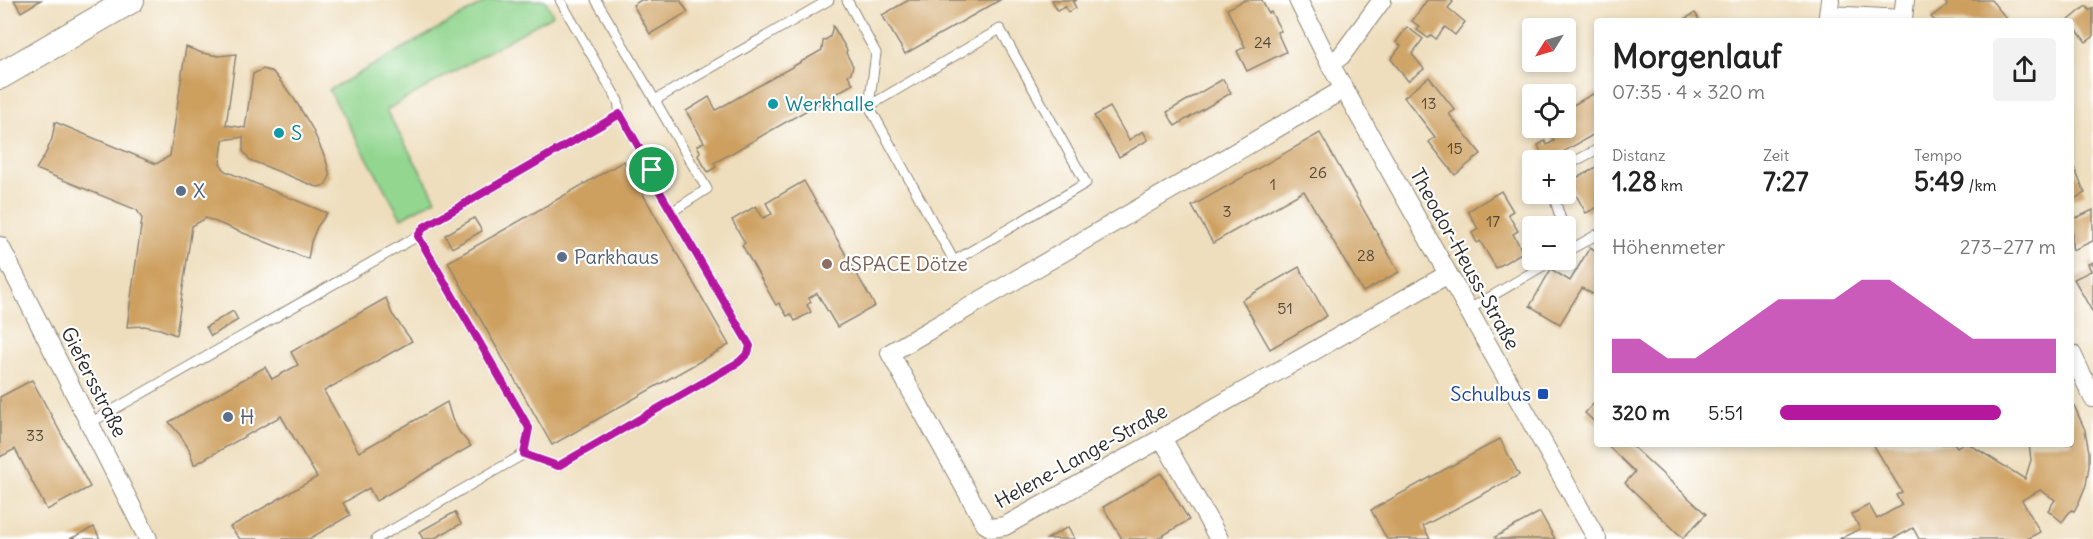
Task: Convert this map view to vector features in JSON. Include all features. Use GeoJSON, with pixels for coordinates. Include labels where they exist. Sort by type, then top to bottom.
{"type":"FeatureCollection","features":[{"type":"Feature","properties":{"kind":"street"},"geometry":{"type":"LineString","coordinates":[[0,76],[131,0]]}},
{"type":"Feature","properties":{"kind":"street","name":"Theodor-Heuss-Straße"},"geometry":{"type":"LineString","coordinates":[[1298,0],[1330,64],[1596,539]]}},
{"type":"Feature","properties":{"kind":"street"},"geometry":{"type":"LineString","coordinates":[[1330,64],[1341,56],[1382,0]]}},
{"type":"Feature","properties":{"kind":"street"},"geometry":{"type":"LineString","coordinates":[[1830,0],[1828,15],[1884,18]]}},
{"type":"Feature","properties":{"kind":"street"},"geometry":{"type":"LineString","coordinates":[[1903,18],[1905,0]]}},
{"type":"Feature","properties":{"kind":"street","name":"Helene-Lange-Straße"},"geometry":{"type":"LineString","coordinates":[[1344,89],[890,353],[985,524],[992,528],[1005,526],[1448,274]]}},
{"type":"Feature","properties":{"kind":"street","name":"Giefersstraße"},"geometry":{"type":"LineString","coordinates":[[0,246],[148,539]]}},
{"type":"Feature","properties":{"kind":"street"},"geometry":{"type":"LineString","coordinates":[[2074,358],[2093,398]]}},
{"type":"Feature","properties":{"kind":"street"},"geometry":{"type":"LineString","coordinates":[[1162,438],[1219,539]]}},
{"type":"Feature","properties":{"kind":"lane"},"geometry":{"type":"LineString","coordinates":[[560,0],[618,101],[620,114],[652,170],[650,175],[637,184]]}},
{"type":"Feature","properties":{"kind":"lane"},"geometry":{"type":"LineString","coordinates":[[596,0],[707,189],[672,211]]}},
{"type":"Feature","properties":{"kind":"lane"},"geometry":{"type":"LineString","coordinates":[[655,100],[829,0]]}},
{"type":"Feature","properties":{"kind":"lane"},"geometry":{"type":"LineString","coordinates":[[847,0],[876,53],[869,106],[954,261],[1086,183],[1000,29],[869,106]]}},
{"type":"Feature","properties":{"kind":"lane"},"geometry":{"type":"LineString","coordinates":[[90,423],[418,236],[424,227],[620,114]]}},
{"type":"Feature","properties":{"kind":"lane"},"geometry":{"type":"LineString","coordinates":[[1576,160],[1594,150]]}},
{"type":"Feature","properties":{"kind":"lane"},"geometry":{"type":"LineString","coordinates":[[524,454],[558,466],[739,362],[748,353],[750,346],[650,175]]}},
{"type":"Feature","properties":{"kind":"lane"},"geometry":{"type":"LineString","coordinates":[[376,539],[524,454],[529,428],[418,236]]}},
{"type":"Feature","properties":{"kind":"lane"},"geometry":{"type":"LineString","coordinates":[[1576,246],[1594,236]]}},
{"type":"Feature","properties":{"kind":"lane"},"geometry":{"type":"LineString","coordinates":[[1468,310],[1536,270]]}},
{"type":"Feature","properties":{"kind":"green space"},"geometry":{"type":"Polygon","coordinates":[[[489,0],[545,0],[553,15],[386,110],[436,199],[401,218],[329,90],[489,0]]]}},
{"type":"Feature","properties":{"kind":"building"},"geometry":{"type":"Polygon","coordinates":[[[14,0],[41,0],[21,12],[14,0]]]}},
{"type":"Feature","properties":{"kind":"building"},"geometry":{"type":"Polygon","coordinates":[[[641,0],[680,0],[688,12],[650,34],[633,5],[641,0]]]}},
{"type":"Feature","properties":{"kind":"building"},"geometry":{"type":"Polygon","coordinates":[[[909,0],[1000,0],[905,54],[882,15],[909,0]]]}},
{"type":"Feature","properties":{"kind":"building"},"geometry":{"type":"Polygon","coordinates":[[[1052,0],[1077,0],[1073,2],[1076,8],[1068,12],[1065,6],[1057,10],[1052,0]]]}},
{"type":"Feature","properties":{"kind":"building"},"geometry":{"type":"Polygon","coordinates":[[[1245,0],[1262,0],[1281,31],[1277,32],[1286,52],[1247,71],[1237,51],[1245,47],[1227,9],[1245,0]]]}},
{"type":"Feature","properties":{"kind":"building"},"geometry":{"type":"Polygon","coordinates":[[[1427,0],[1451,0],[1453,2],[1448,8],[1465,22],[1455,35],[1445,27],[1436,39],[1431,35],[1428,38],[1417,30],[1420,27],[1412,21],[1427,0]]]}},
{"type":"Feature","properties":{"kind":"building"},"geometry":{"type":"Polygon","coordinates":[[[1944,0],[1991,0],[2006,18],[1931,17],[1947,5],[1944,0]]]}},
{"type":"Feature","properties":{"kind":"building"},"geometry":{"type":"Polygon","coordinates":[[[2086,6],[2090,11],[2093,8],[2093,37],[2086,42],[2074,27],[2074,18],[2072,18],[2086,6]]]}},
{"type":"Feature","properties":{"kind":"building"},"geometry":{"type":"Polygon","coordinates":[[[1695,13],[1698,18],[1686,18],[1695,13]]]}},
{"type":"Feature","properties":{"kind":"building","name":"Werkhalle"},"geometry":{"type":"Polygon","coordinates":[[[833,26],[853,66],[848,75],[853,84],[714,163],[716,167],[708,172],[698,156],[700,151],[697,146],[704,142],[686,111],[709,97],[716,110],[822,50],[823,41],[830,37],[833,26]]]}},
{"type":"Feature","properties":{"kind":"building"},"geometry":{"type":"Polygon","coordinates":[[[1407,27],[1423,39],[1412,54],[1424,69],[1408,81],[1391,59],[1401,46],[1396,42],[1407,27]]]}},
{"type":"Feature","properties":{"kind":"building","name":"X"},"geometry":{"type":"Polygon","coordinates":[[[186,47],[219,56],[236,54],[226,125],[245,128],[253,74],[263,69],[273,72],[295,100],[312,128],[326,160],[330,176],[325,185],[314,186],[250,160],[243,151],[243,137],[223,140],[220,163],[225,171],[327,213],[317,227],[308,259],[206,218],[192,226],[176,335],[144,326],[127,327],[142,219],[137,210],[36,169],[52,139],[55,122],[156,164],[170,156],[186,47]]]}},
{"type":"Feature","properties":{"kind":"building"},"geometry":{"type":"Polygon","coordinates":[[[1429,77],[1455,110],[1449,114],[1481,154],[1455,175],[1429,142],[1435,137],[1404,97],[1429,77]]]}},
{"type":"Feature","properties":{"kind":"building"},"geometry":{"type":"Polygon","coordinates":[[[1223,79],[1231,93],[1175,126],[1167,112],[1223,79]]]}},
{"type":"Feature","properties":{"kind":"building"},"geometry":{"type":"Polygon","coordinates":[[[1594,93],[1594,134],[1566,150],[1540,150],[1538,145],[1545,141],[1547,145],[1554,141],[1552,138],[1576,138],[1576,103],[1594,93]]]}},
{"type":"Feature","properties":{"kind":"building"},"geometry":{"type":"Polygon","coordinates":[[[1110,107],[1129,140],[1143,131],[1148,140],[1119,157],[1094,116],[1110,107]]]}},
{"type":"Feature","properties":{"kind":"building"},"geometry":{"type":"Polygon","coordinates":[[[1320,133],[1399,272],[1363,292],[1304,191],[1213,243],[1192,206],[1320,133]]]}},
{"type":"Feature","properties":{"kind":"building"},"geometry":{"type":"Polygon","coordinates":[[[624,161],[729,345],[552,445],[448,262],[624,161]]]}},
{"type":"Feature","properties":{"kind":"building"},"geometry":{"type":"Polygon","coordinates":[[[1594,168],[1594,209],[1586,213],[1576,195],[1576,178],[1594,168]]]}},
{"type":"Feature","properties":{"kind":"building"},"geometry":{"type":"Polygon","coordinates":[[[2074,168],[2085,193],[2074,199],[2074,168]]]}},
{"type":"Feature","properties":{"kind":"building"},"geometry":{"type":"Polygon","coordinates":[[[804,181],[875,306],[837,327],[817,293],[809,298],[811,302],[807,305],[811,312],[795,321],[791,314],[787,316],[779,303],[776,305],[742,245],[745,243],[732,220],[756,206],[763,218],[772,214],[766,203],[804,181]]]}},
{"type":"Feature","properties":{"kind":"building"},"geometry":{"type":"Polygon","coordinates":[[[1501,191],[1513,211],[1508,214],[1518,231],[1513,234],[1522,253],[1496,268],[1480,241],[1477,243],[1472,233],[1478,229],[1468,211],[1501,191]]]}},
{"type":"Feature","properties":{"kind":"building"},"geometry":{"type":"Polygon","coordinates":[[[2093,210],[2093,241],[2074,250],[2074,214],[2076,218],[2093,210]]]}},
{"type":"Feature","properties":{"kind":"building"},"geometry":{"type":"Polygon","coordinates":[[[474,218],[482,231],[452,248],[445,235],[474,218]]]}},
{"type":"Feature","properties":{"kind":"building"},"geometry":{"type":"Polygon","coordinates":[[[1590,247],[1594,250],[1594,295],[1582,288],[1560,324],[1530,306],[1550,270],[1570,281],[1590,247]]]}},
{"type":"Feature","properties":{"kind":"building"},"geometry":{"type":"Polygon","coordinates":[[[2093,262],[2093,313],[2074,279],[2091,271],[2088,264],[2093,262]]]}},
{"type":"Feature","properties":{"kind":"building"},"geometry":{"type":"Polygon","coordinates":[[[1299,267],[1327,316],[1270,349],[1242,300],[1299,267]]]}},
{"type":"Feature","properties":{"kind":"building","name":"H"},"geometry":{"type":"Polygon","coordinates":[[[386,298],[392,314],[412,341],[324,391],[359,452],[447,402],[452,419],[471,446],[376,501],[369,488],[343,503],[350,515],[309,539],[240,539],[230,527],[317,477],[281,416],[194,465],[189,449],[169,422],[265,367],[272,379],[298,365],[291,352],[386,298]]]}},
{"type":"Feature","properties":{"kind":"building"},"geometry":{"type":"Polygon","coordinates":[[[233,311],[238,320],[211,336],[206,327],[233,311]]]}},
{"type":"Feature","properties":{"kind":"building"},"geometry":{"type":"Polygon","coordinates":[[[32,380],[90,487],[47,510],[15,449],[0,457],[0,397],[32,380]]]}},
{"type":"Feature","properties":{"kind":"building"},"geometry":{"type":"Polygon","coordinates":[[[1594,403],[1594,421],[1585,413],[1594,403]]]}},
{"type":"Feature","properties":{"kind":"building"},"geometry":{"type":"Polygon","coordinates":[[[2074,405],[2085,430],[2089,452],[2086,485],[2074,511],[2071,510],[2062,522],[2048,510],[2055,500],[2040,490],[2022,500],[2040,532],[2027,539],[1919,539],[1913,528],[1893,539],[1839,539],[1860,529],[1852,514],[1869,505],[1877,519],[1902,505],[1896,495],[1902,492],[1875,447],[1974,447],[2025,479],[2031,460],[2029,447],[2074,447],[2074,405]]]}},
{"type":"Feature","properties":{"kind":"building"},"geometry":{"type":"Polygon","coordinates":[[[1500,439],[1519,475],[1423,526],[1430,539],[1387,539],[1371,510],[1500,439]]]}},
{"type":"Feature","properties":{"kind":"building"},"geometry":{"type":"Polygon","coordinates":[[[1609,447],[1633,447],[1706,514],[1683,538],[1625,483],[1635,472],[1609,447]]]}},
{"type":"Feature","properties":{"kind":"building"},"geometry":{"type":"Polygon","coordinates":[[[1161,473],[1189,520],[1157,539],[1122,539],[1103,507],[1161,473]]]}},
{"type":"Feature","properties":{"kind":"building"},"geometry":{"type":"Polygon","coordinates":[[[455,512],[461,524],[433,539],[423,539],[419,532],[455,512]]]}},
{"type":"Feature","properties":{"kind":"building"},"geometry":{"type":"Polygon","coordinates":[[[1540,512],[1555,539],[1496,539],[1495,537],[1540,512]]]}},
{"type":"Feature","properties":{"kind":"building"},"geometry":{"type":"Polygon","coordinates":[[[94,527],[100,539],[70,539],[94,527]]]}},
{"type":"Feature","properties":{"kind":"building"},"geometry":{"type":"Polygon","coordinates":[[[1068,527],[1075,539],[1047,539],[1068,527]]]}},
{"type":"Feature","properties":{"kind":"place","name":"Werkhalle"},"geometry":{"type":"Point","coordinates":[773,104]}},
{"type":"Feature","properties":{"kind":"place","name":"S"},"geometry":{"type":"Point","coordinates":[279,133]}},
{"type":"Feature","properties":{"kind":"place","name":"X"},"geometry":{"type":"Point","coordinates":[181,191]}},
{"type":"Feature","properties":{"kind":"place","name":"Parkhaus"},"geometry":{"type":"Point","coordinates":[562,257]}},
{"type":"Feature","properties":{"kind":"place","name":"dSPACE Dötze"},"geometry":{"type":"Point","coordinates":[827,264]}},
{"type":"Feature","properties":{"kind":"place","name":"Schulbus"},"geometry":{"type":"Point","coordinates":[1543,394]}},
{"type":"Feature","properties":{"kind":"place","name":"H"},"geometry":{"type":"Point","coordinates":[228,417]}},
{"type":"Feature","properties":{"kind":"route"},"geometry":{"type":"LineString","coordinates":[[620,114],[652,170],[650,175],[750,346],[748,353],[739,362],[558,466],[524,454],[529,428],[418,236],[424,227],[620,114]]}}]}
